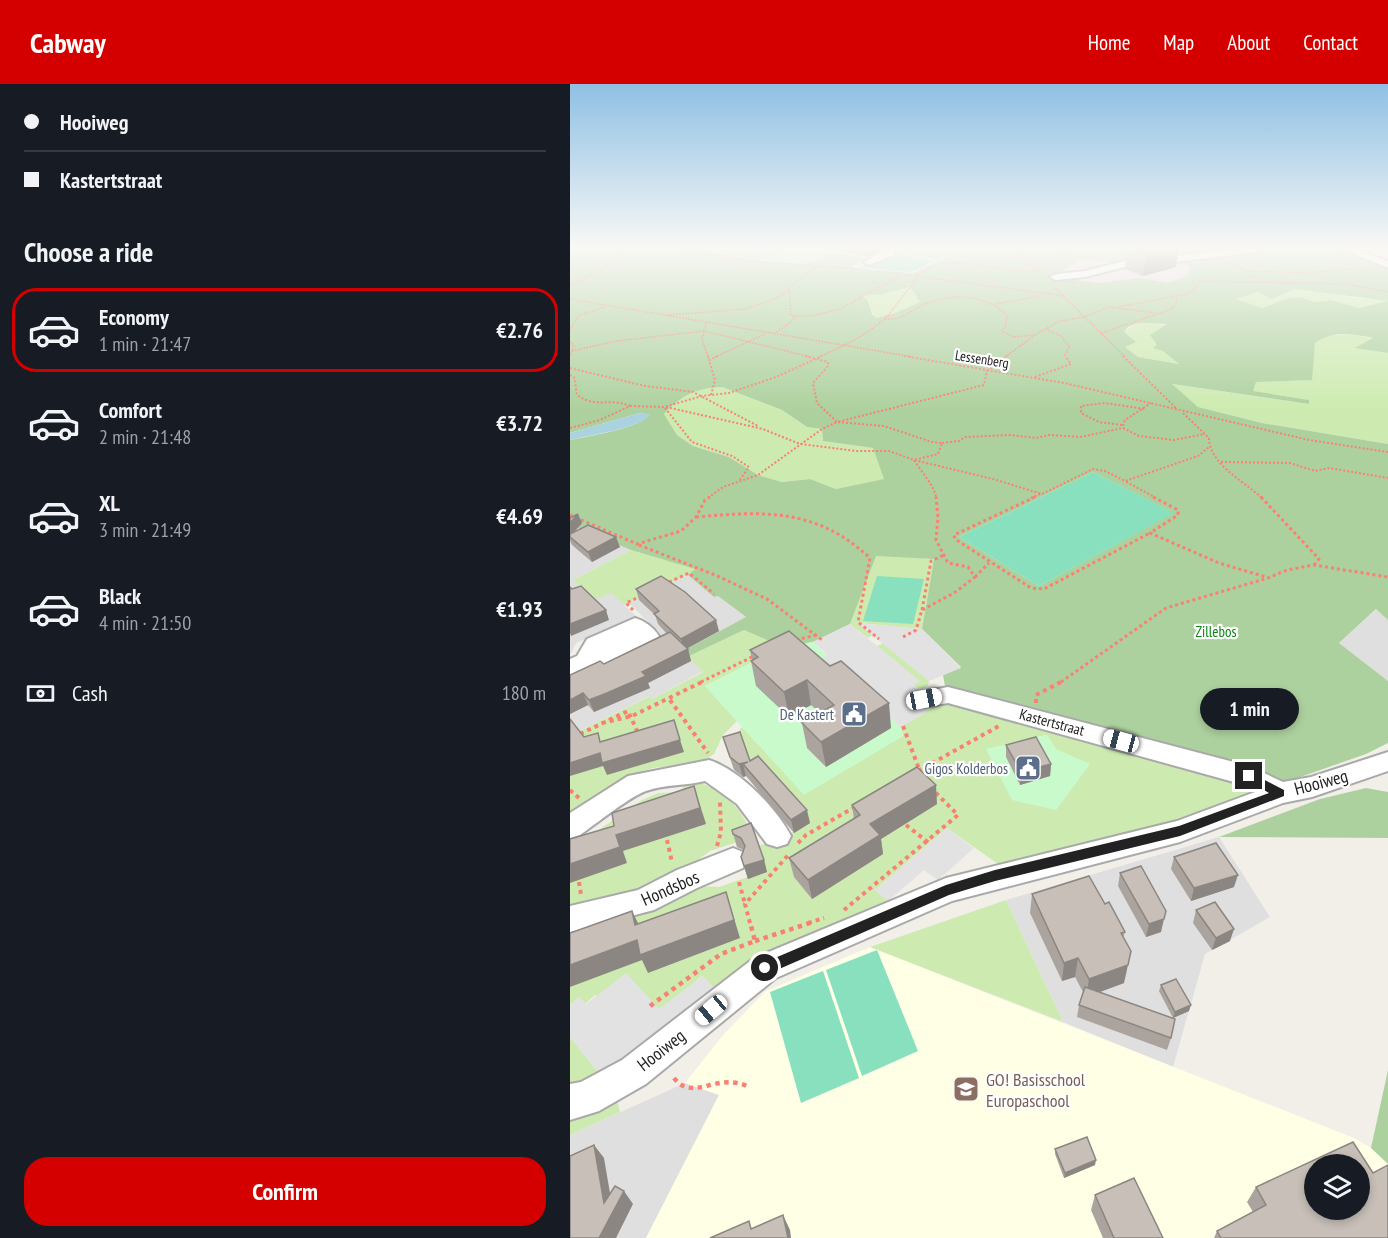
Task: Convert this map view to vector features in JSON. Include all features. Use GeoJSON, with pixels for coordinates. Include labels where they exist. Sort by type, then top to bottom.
{"type":"FeatureCollection","features":[{"type":"Feature","properties":{"kind":"street","name":"Kastertstraat"},"geometry":{"type":"LineString","coordinates":[[924,699],[944,686],[1028,715],[1249,776],[1280,793]]}},
{"type":"Feature","properties":{"kind":"street","name":"Hooiweg"},"geometry":{"type":"LineString","coordinates":[[570,1102],[586,1098],[634,1072],[765,968],[946,890],[1180,831],[1280,793],[1382,768]]}},
{"type":"Feature","properties":{"kind":"street"},"geometry":{"type":"LineString","coordinates":[[570,827],[637,783],[664,777],[712,772],[746,797],[777,836]]}},
{"type":"Feature","properties":{"kind":"street","name":"Hondsbos"},"geometry":{"type":"LineString","coordinates":[[570,919],[644,901],[687,879],[729,864]]}},
{"type":"Feature","properties":{"kind":"path","name":"Lessenberg"},"geometry":{"type":"LineString","coordinates":[[591,303],[1033,378],[1152,402],[1182,412],[1309,440],[1388,452]]}},
{"type":"Feature","properties":{"kind":"path"},"geometry":{"type":"LineString","coordinates":[[659,316],[747,309],[763,303]]}},
{"type":"Feature","properties":{"kind":"path"},"geometry":{"type":"LineString","coordinates":[[790,303],[791,316],[806,318],[827,314],[851,303]]}},
{"type":"Feature","properties":{"kind":"path"},"geometry":{"type":"LineString","coordinates":[[664,407],[702,396],[729,393],[776,377],[844,346],[884,319],[896,303]]}},
{"type":"Feature","properties":{"kind":"path"},"geometry":{"type":"LineString","coordinates":[[884,319],[904,318],[915,313],[922,306],[935,303]]}},
{"type":"Feature","properties":{"kind":"path"},"geometry":{"type":"LineString","coordinates":[[995,304],[1001,303]]}},
{"type":"Feature","properties":{"kind":"path"},"geometry":{"type":"LineString","coordinates":[[1071,303],[1178,410]]}},
{"type":"Feature","properties":{"kind":"path"},"geometry":{"type":"LineString","coordinates":[[1117,307],[1136,303]]}},
{"type":"Feature","properties":{"kind":"path"},"geometry":{"type":"LineString","coordinates":[[1101,333],[1172,309],[1177,303]]}},
{"type":"Feature","properties":{"kind":"path"},"geometry":{"type":"LineString","coordinates":[[995,304],[1007,315],[1006,325],[1002,331],[1014,337],[1035,335]]}},
{"type":"Feature","properties":{"kind":"path"},"geometry":{"type":"LineString","coordinates":[[570,329],[580,315],[608,306]]}},
{"type":"Feature","properties":{"kind":"path"},"geometry":{"type":"LineString","coordinates":[[637,544],[681,531],[696,517],[705,500],[723,487],[758,475],[822,429],[837,422],[984,385],[987,371],[1035,335],[1060,321],[1084,317],[1110,307],[1155,313]]}},
{"type":"Feature","properties":{"kind":"path"},"geometry":{"type":"LineString","coordinates":[[774,334],[790,320],[799,317]]}},
{"type":"Feature","properties":{"kind":"path"},"geometry":{"type":"LineString","coordinates":[[706,323],[702,339],[715,380],[711,395]]}},
{"type":"Feature","properties":{"kind":"path"},"geometry":{"type":"LineString","coordinates":[[1033,378],[1071,364],[1064,357],[1069,346],[1061,336],[1045,329]]}},
{"type":"Feature","properties":{"kind":"path"},"geometry":{"type":"LineString","coordinates":[[572,351],[616,341],[704,331],[817,358],[828,362],[828,366],[813,383],[818,403],[837,422],[884,426],[932,442],[959,441],[965,437],[1011,435],[1036,438],[1049,435],[1080,437],[1123,426]]}},
{"type":"Feature","properties":{"kind":"path"},"geometry":{"type":"LineString","coordinates":[[709,360],[767,333]]}},
{"type":"Feature","properties":{"kind":"path"},"geometry":{"type":"LineString","coordinates":[[570,341],[574,346],[570,356]]}},
{"type":"Feature","properties":{"kind":"path"},"geometry":{"type":"LineString","coordinates":[[570,368],[702,396],[763,429],[800,444],[857,451],[889,451],[914,460],[993,479],[1042,494]]}},
{"type":"Feature","properties":{"kind":"path"},"geometry":{"type":"LineString","coordinates":[[570,375],[574,377],[577,395],[588,403],[621,402],[630,406],[664,407],[763,429]]}},
{"type":"Feature","properties":{"kind":"path"},"geometry":{"type":"LineString","coordinates":[[1123,426],[1125,420],[1145,409],[1152,402]]}},
{"type":"Feature","properties":{"kind":"path"},"geometry":{"type":"LineString","coordinates":[[1145,409],[1105,403],[1081,406],[1081,413],[1099,422],[1123,426],[1139,436],[1174,440],[1205,434]]}},
{"type":"Feature","properties":{"kind":"path"},"geometry":{"type":"LineString","coordinates":[[570,428],[600,420],[630,406]]}},
{"type":"Feature","properties":{"kind":"path"},"geometry":{"type":"LineString","coordinates":[[664,407],[692,442],[732,456],[748,467],[738,482]]}},
{"type":"Feature","properties":{"kind":"path"},"geometry":{"type":"LineString","coordinates":[[1182,412],[1209,438],[1209,447],[1220,462],[1260,496],[1320,559],[1314,565]]}},
{"type":"Feature","properties":{"kind":"path"},"geometry":{"type":"LineString","coordinates":[[914,460],[938,454],[942,443]]}},
{"type":"Feature","properties":{"kind":"path"},"geometry":{"type":"LineString","coordinates":[[1125,481],[1198,456],[1209,447]]}},
{"type":"Feature","properties":{"kind":"path"},"geometry":{"type":"LineString","coordinates":[[914,460],[936,492],[938,517],[936,540],[948,563],[968,567],[975,577]]}},
{"type":"Feature","properties":{"kind":"path"},"geometry":{"type":"LineString","coordinates":[[1220,462],[1290,463],[1315,471],[1329,468],[1388,478]]}},
{"type":"Feature","properties":{"kind":"path"},"geometry":{"type":"LineString","coordinates":[[1093,469],[1105,471],[1125,481],[1178,510],[1178,515],[1150,533],[1044,589],[1031,588],[955,539],[954,535],[1042,494],[1093,469]]}},
{"type":"Feature","properties":{"kind":"path"},"geometry":{"type":"LineString","coordinates":[[696,517],[738,514],[778,515],[813,521],[840,533],[870,558],[858,622],[879,639]]}},
{"type":"Feature","properties":{"kind":"path"},"geometry":{"type":"LineString","coordinates":[[570,515],[767,599],[822,640]]}},
{"type":"Feature","properties":{"kind":"path"},"geometry":{"type":"LineString","coordinates":[[1150,533],[1219,563],[1268,578]]}},
{"type":"Feature","properties":{"kind":"path"},"geometry":{"type":"LineString","coordinates":[[903,637],[916,630],[931,561],[944,555]]}},
{"type":"Feature","properties":{"kind":"path"},"geometry":{"type":"LineString","coordinates":[[922,610],[954,593],[989,563]]}},
{"type":"Feature","properties":{"kind":"path"},"geometry":{"type":"LineString","coordinates":[[910,776],[1028,715],[1036,695],[1053,688],[1166,608],[1268,578],[1287,570],[1314,565],[1388,577]]}},
{"type":"Feature","properties":{"kind":"path"},"geometry":{"type":"LineString","coordinates":[[668,583],[695,567]]}},
{"type":"Feature","properties":{"kind":"path"},"geometry":{"type":"LineString","coordinates":[[688,573],[714,594]]}},
{"type":"Feature","properties":{"kind":"path"},"geometry":{"type":"LineString","coordinates":[[638,615],[626,603],[647,593]]}},
{"type":"Feature","properties":{"kind":"path"},"geometry":{"type":"LineString","coordinates":[[789,641],[816,635]]}},
{"type":"Feature","properties":{"kind":"path"},"geometry":{"type":"LineString","coordinates":[[633,716],[760,653]]}},
{"type":"Feature","properties":{"kind":"path"},"geometry":{"type":"LineString","coordinates":[[670,699],[712,772],[721,832],[729,864],[745,904],[755,941]]}},
{"type":"Feature","properties":{"kind":"path"},"geometry":{"type":"LineString","coordinates":[[578,735],[628,711],[633,716],[640,741]]}},
{"type":"Feature","properties":{"kind":"path"},"geometry":{"type":"LineString","coordinates":[[903,726],[922,780]]}},
{"type":"Feature","properties":{"kind":"path"},"geometry":{"type":"LineString","coordinates":[[843,912],[958,814],[930,787]]}},
{"type":"Feature","properties":{"kind":"path"},"geometry":{"type":"LineString","coordinates":[[745,904],[806,835],[864,801]]}},
{"type":"Feature","properties":{"kind":"path"},"geometry":{"type":"LineString","coordinates":[[906,825],[927,842]]}},
{"type":"Feature","properties":{"kind":"path"},"geometry":{"type":"LineString","coordinates":[[667,840],[673,867]]}},
{"type":"Feature","properties":{"kind":"path"},"geometry":{"type":"LineString","coordinates":[[651,1006],[721,954],[832,915]]}},
{"type":"Feature","properties":{"kind":"path"},"geometry":{"type":"LineString","coordinates":[[674,1078],[684,1088],[695,1089],[724,1079],[740,1079],[749,1087]]}},
{"type":"Feature","properties":{"kind":"shaded area"},"geometry":{"type":"Polygon","coordinates":[[[570,525],[631,550],[573,580],[611,593],[636,616],[576,643],[570,655],[570,525]]]}},
{"type":"Feature","properties":{"kind":"shaded area"},"geometry":{"type":"Polygon","coordinates":[[[688,575],[747,618],[681,652],[703,671],[652,699],[649,696],[570,736],[570,680],[665,639],[629,603],[688,575]]]}},
{"type":"Feature","properties":{"kind":"shaded area"},"geometry":{"type":"Polygon","coordinates":[[[1377,609],[1388,620],[1388,681],[1339,643],[1377,609]]]}},
{"type":"Feature","properties":{"kind":"shaded area"},"geometry":{"type":"Polygon","coordinates":[[[857,623],[922,629],[961,668],[929,681],[857,623]]]}},
{"type":"Feature","properties":{"kind":"shaded area"},"geometry":{"type":"Polygon","coordinates":[[[850,624],[920,681],[913,686],[922,689],[927,712],[901,727],[847,678],[814,663],[828,655],[813,642],[850,624]]]}},
{"type":"Feature","properties":{"kind":"shaded area"},"geometry":{"type":"Polygon","coordinates":[[[947,828],[974,848],[938,880],[924,870],[888,901],[875,890],[947,828]]]}},
{"type":"Feature","properties":{"kind":"shaded area"},"geometry":{"type":"Polygon","coordinates":[[[1219,837],[1270,917],[1205,954],[1173,1067],[1063,1022],[1006,900],[1219,837]]]}},
{"type":"Feature","properties":{"kind":"shaded area","name":"GO! Basisschool Europaschool"},"geometry":{"type":"Polygon","coordinates":[[[870,947],[1354,1138],[1388,1158],[1388,1238],[646,1238],[719,1095],[685,1083],[723,1035],[766,991],[870,947]]]}},
{"type":"Feature","properties":{"kind":"shaded area"},"geometry":{"type":"Polygon","coordinates":[[[626,973],[659,1009],[703,976],[718,992],[605,1081],[570,1037],[570,1005],[579,997],[586,1004],[626,973]]]}},
{"type":"Feature","properties":{"kind":"shaded area"},"geometry":{"type":"Polygon","coordinates":[[[685,1083],[719,1095],[646,1238],[570,1238],[570,1135],[685,1083]]]}},
{"type":"Feature","properties":{"kind":"green space","name":"Zillebos"},"geometry":{"type":"Polygon","coordinates":[[[570,303],[868,303],[876,318],[918,303],[1247,303],[1262,308],[1275,303],[1341,303],[1359,308],[1388,303],[1388,353],[1355,348],[1373,338],[1350,334],[1329,336],[1315,343],[1312,380],[1256,382],[1253,391],[1309,400],[1309,404],[1172,384],[1198,407],[1262,423],[1388,444],[1388,620],[1376,609],[1339,643],[1388,681],[1388,743],[1366,754],[1289,781],[1266,777],[952,691],[945,686],[943,675],[961,667],[922,629],[934,559],[876,556],[850,624],[813,642],[783,647],[744,630],[687,657],[681,652],[746,617],[718,596],[714,597],[688,575],[695,569],[631,550],[570,525],[570,440],[624,428],[649,415],[640,413],[570,433],[570,303]],[[1138,323],[1128,327],[1124,332],[1136,342],[1125,347],[1138,357],[1179,364],[1163,351],[1153,348],[1157,345],[1150,335],[1167,324],[1138,323]],[[722,387],[704,389],[683,397],[664,414],[677,435],[693,446],[729,457],[758,475],[782,482],[810,479],[836,489],[884,479],[873,448],[823,441],[822,429],[807,427],[782,410],[722,387]],[[1093,472],[959,537],[1039,586],[1173,513],[1093,472]]]}},
{"type":"Feature","properties":{"kind":"green space"},"geometry":{"type":"Polygon","coordinates":[[[865,303],[918,303],[895,313],[876,318],[865,303]]]}},
{"type":"Feature","properties":{"kind":"green space"},"geometry":{"type":"Polygon","coordinates":[[[1247,303],[1275,303],[1262,308],[1247,303]]]}},
{"type":"Feature","properties":{"kind":"green space"},"geometry":{"type":"Polygon","coordinates":[[[1341,303],[1380,303],[1359,308],[1341,303]]]}},
{"type":"Feature","properties":{"kind":"green space"},"geometry":{"type":"Polygon","coordinates":[[[1138,323],[1169,325],[1163,351],[1180,364],[1138,357],[1124,347],[1123,332],[1138,323]]]}},
{"type":"Feature","properties":{"kind":"green space"},"geometry":{"type":"Polygon","coordinates":[[[1352,334],[1374,339],[1357,348],[1388,353],[1388,444],[1262,423],[1198,407],[1171,384],[1309,404],[1309,400],[1252,391],[1256,382],[1311,380],[1315,343],[1326,335],[1352,334]]]}},
{"type":"Feature","properties":{"kind":"green space"},"geometry":{"type":"Polygon","coordinates":[[[722,387],[782,410],[807,427],[822,429],[823,441],[873,448],[885,479],[836,489],[810,479],[782,482],[758,475],[729,457],[693,446],[677,435],[664,414],[690,394],[704,389],[722,387]]]}},
{"type":"Feature","properties":{"kind":"green space"},"geometry":{"type":"Polygon","coordinates":[[[1093,472],[1174,513],[1039,586],[959,537],[1093,472]]]}},
{"type":"Feature","properties":{"kind":"green space"},"geometry":{"type":"Polygon","coordinates":[[[631,550],[696,569],[624,605],[611,593],[592,600],[573,580],[631,550]]]}},
{"type":"Feature","properties":{"kind":"green space"},"geometry":{"type":"Polygon","coordinates":[[[876,555],[934,559],[922,629],[859,623],[873,635],[868,638],[850,624],[876,555]]]}},
{"type":"Feature","properties":{"kind":"green space"},"geometry":{"type":"Polygon","coordinates":[[[877,576],[924,579],[913,624],[863,621],[877,576]]]}},
{"type":"Feature","properties":{"kind":"green space"},"geometry":{"type":"Polygon","coordinates":[[[744,630],[783,647],[705,686],[737,721],[723,735],[714,754],[696,766],[678,765],[653,768],[621,779],[570,817],[570,736],[650,696],[652,699],[703,672],[687,657],[744,630]]]}},
{"type":"Feature","properties":{"kind":"green space"},"geometry":{"type":"Polygon","coordinates":[[[813,642],[828,656],[815,663],[847,678],[901,727],[903,736],[804,795],[705,686],[783,647],[813,642]]]}},
{"type":"Feature","properties":{"kind":"green space"},"geometry":{"type":"Polygon","coordinates":[[[883,643],[929,681],[928,686],[922,689],[913,686],[919,681],[877,646],[883,643]]]}},
{"type":"Feature","properties":{"kind":"green space"},"geometry":{"type":"Polygon","coordinates":[[[940,702],[971,704],[1151,753],[1257,789],[1254,794],[1161,827],[998,864],[947,828],[875,890],[888,901],[718,992],[702,976],[660,1010],[656,1007],[595,995],[585,1004],[579,997],[570,1005],[570,926],[698,886],[719,887],[765,871],[754,847],[782,839],[806,823],[727,745],[742,727],[804,794],[903,736],[901,727],[940,702]],[[1046,735],[987,749],[1056,749],[1046,735]]]}},
{"type":"Feature","properties":{"kind":"green space"},"geometry":{"type":"Polygon","coordinates":[[[1047,735],[1056,749],[1090,764],[1056,810],[1012,800],[986,749],[1047,735]]]}},
{"type":"Feature","properties":{"kind":"green space"},"geometry":{"type":"Polygon","coordinates":[[[696,782],[716,790],[732,802],[744,818],[753,837],[710,851],[670,881],[570,911],[570,839],[577,845],[642,800],[658,793],[682,792],[684,783],[696,782]]]}},
{"type":"Feature","properties":{"kind":"green space"},"geometry":{"type":"Polygon","coordinates":[[[1366,788],[1388,792],[1388,838],[1219,837],[1320,799],[1366,788]]]}},
{"type":"Feature","properties":{"kind":"green space"},"geometry":{"type":"Polygon","coordinates":[[[1006,900],[1063,1022],[870,947],[1006,900]]]}},
{"type":"Feature","properties":{"kind":"green space"},"geometry":{"type":"Polygon","coordinates":[[[877,950],[918,1051],[862,1076],[826,970],[877,950]]]}},
{"type":"Feature","properties":{"kind":"green space"},"geometry":{"type":"Polygon","coordinates":[[[823,971],[859,1078],[801,1103],[770,992],[823,971]]]}},
{"type":"Feature","properties":{"kind":"green space"},"geometry":{"type":"Polygon","coordinates":[[[570,1037],[605,1081],[570,1090],[570,1037]]]}},
{"type":"Feature","properties":{"kind":"green space"},"geometry":{"type":"Polygon","coordinates":[[[1388,1070],[1388,1164],[1371,1148],[1388,1070]]]}},
{"type":"Feature","properties":{"kind":"green space"},"geometry":{"type":"Polygon","coordinates":[[[617,1099],[620,1112],[570,1135],[570,1117],[617,1099]]]}},
{"type":"Feature","properties":{"kind":"water"},"geometry":{"type":"Polygon","coordinates":[[[640,413],[650,415],[624,428],[570,440],[570,433],[640,413]]]}},
{"type":"Feature","properties":{"kind":"building"},"geometry":{"type":"Polygon","coordinates":[[[588,525],[616,537],[588,552],[570,537],[570,534],[588,525]]]}},
{"type":"Feature","properties":{"kind":"building"},"geometry":{"type":"Polygon","coordinates":[[[661,576],[685,592],[716,620],[681,639],[654,614],[659,611],[636,589],[661,576]]]}},
{"type":"Feature","properties":{"kind":"building"},"geometry":{"type":"Polygon","coordinates":[[[581,586],[606,610],[570,624],[570,587],[572,589],[581,586]]]}},
{"type":"Feature","properties":{"kind":"building"},"geometry":{"type":"Polygon","coordinates":[[[789,631],[830,666],[841,661],[889,703],[821,742],[802,723],[834,705],[807,680],[784,692],[751,661],[758,657],[750,650],[789,631]]]}},
{"type":"Feature","properties":{"kind":"building"},"geometry":{"type":"Polygon","coordinates":[[[670,632],[688,649],[642,672],[646,676],[607,693],[589,700],[583,693],[570,700],[570,675],[600,661],[604,664],[670,632]]]}},
{"type":"Feature","properties":{"kind":"building"},"geometry":{"type":"Polygon","coordinates":[[[570,719],[584,737],[598,733],[600,742],[674,720],[680,740],[602,763],[600,753],[570,763],[570,719]]]}},
{"type":"Feature","properties":{"kind":"building"},"geometry":{"type":"Polygon","coordinates":[[[740,732],[750,761],[758,756],[807,810],[791,820],[743,764],[748,762],[739,764],[730,757],[723,737],[740,732]]]}},
{"type":"Feature","properties":{"kind":"building"},"geometry":{"type":"Polygon","coordinates":[[[1036,737],[1051,764],[1021,772],[1006,745],[1036,737]]]}},
{"type":"Feature","properties":{"kind":"building"},"geometry":{"type":"Polygon","coordinates":[[[917,767],[936,785],[870,824],[880,835],[808,880],[789,858],[860,815],[852,805],[917,767]]]}},
{"type":"Feature","properties":{"kind":"building"},"geometry":{"type":"Polygon","coordinates":[[[694,786],[700,808],[616,835],[620,847],[570,864],[570,839],[614,826],[612,813],[694,786]]]}},
{"type":"Feature","properties":{"kind":"building"},"geometry":{"type":"Polygon","coordinates":[[[751,823],[764,860],[744,866],[741,857],[745,846],[741,838],[733,834],[732,830],[751,823]]]}},
{"type":"Feature","properties":{"kind":"building"},"geometry":{"type":"Polygon","coordinates":[[[1216,843],[1238,875],[1194,888],[1174,857],[1216,843]]]}},
{"type":"Feature","properties":{"kind":"building"},"geometry":{"type":"Polygon","coordinates":[[[1141,866],[1166,911],[1164,919],[1149,924],[1120,873],[1141,866]]]}},
{"type":"Feature","properties":{"kind":"building"},"geometry":{"type":"Polygon","coordinates":[[[1089,876],[1105,904],[1109,902],[1125,932],[1121,933],[1131,951],[1128,965],[1089,979],[1078,958],[1064,963],[1032,894],[1089,876]]]}},
{"type":"Feature","properties":{"kind":"building"},"geometry":{"type":"Polygon","coordinates":[[[726,892],[734,920],[640,955],[637,940],[570,965],[570,933],[632,911],[635,925],[726,892]]]}},
{"type":"Feature","properties":{"kind":"building"},"geometry":{"type":"Polygon","coordinates":[[[1215,902],[1234,929],[1216,938],[1196,910],[1215,902]]]}},
{"type":"Feature","properties":{"kind":"building"},"geometry":{"type":"Polygon","coordinates":[[[1176,979],[1191,1005],[1175,1012],[1161,985],[1176,979]]]}},
{"type":"Feature","properties":{"kind":"building"},"geometry":{"type":"Polygon","coordinates":[[[1085,987],[1175,1019],[1171,1038],[1079,1005],[1085,987]]]}},
{"type":"Feature","properties":{"kind":"building"},"geometry":{"type":"Polygon","coordinates":[[[1087,1137],[1096,1160],[1065,1173],[1055,1149],[1087,1137]]]}},
{"type":"Feature","properties":{"kind":"building"},"geometry":{"type":"Polygon","coordinates":[[[1353,1142],[1361,1154],[1327,1154],[1353,1142]]]}},
{"type":"Feature","properties":{"kind":"building"},"geometry":{"type":"Polygon","coordinates":[[[594,1145],[604,1203],[615,1186],[624,1191],[599,1238],[570,1238],[570,1156],[594,1145]]]}},
{"type":"Feature","properties":{"kind":"building"},"geometry":{"type":"Polygon","coordinates":[[[1304,1165],[1304,1220],[1370,1220],[1370,1168],[1373,1173],[1388,1165],[1388,1238],[1221,1238],[1217,1231],[1266,1205],[1256,1187],[1304,1165]]]}},
{"type":"Feature","properties":{"kind":"building"},"geometry":{"type":"Polygon","coordinates":[[[1134,1178],[1163,1238],[1114,1238],[1095,1195],[1134,1178]]]}},
{"type":"Feature","properties":{"kind":"building"},"geometry":{"type":"Polygon","coordinates":[[[783,1215],[788,1238],[710,1238],[749,1221],[751,1229],[783,1215]]]}},
{"type":"Feature","properties":{"kind":"place","name":"De Kastert"},"geometry":{"type":"Point","coordinates":[854,714]}},
{"type":"Feature","properties":{"kind":"place","name":"Gigos Kolderbos"},"geometry":{"type":"Point","coordinates":[1028,768]}},
{"type":"Feature","properties":{"kind":"place","name":"GO! Basisschool Europaschool"},"geometry":{"type":"Point","coordinates":[966,1089]}},
{"type":"Feature","properties":{"kind":"route"},"geometry":{"type":"LineString","coordinates":[[765,968],[946,890],[1180,831],[1280,793],[1249,776]]}}]}
